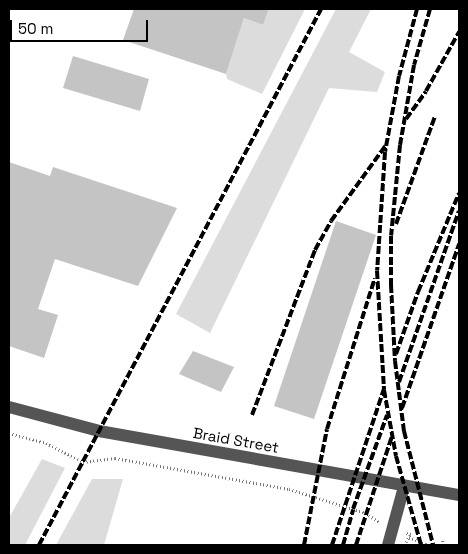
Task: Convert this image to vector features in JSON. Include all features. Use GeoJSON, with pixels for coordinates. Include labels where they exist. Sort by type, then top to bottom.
{"type":"FeatureCollection","features":[{"type":"Feature","properties":{"kind":"street","name":"Braid Street"},"geometry":{"type":"LineString","coordinates":[[9,407],[99,431],[404,487],[459,495]]}},
{"type":"Feature","properties":{"kind":"street"},"geometry":{"type":"LineString","coordinates":[[388,545],[404,487]]}},
{"type":"Feature","properties":{"kind":"path"},"geometry":{"type":"LineString","coordinates":[[9,433],[46,443],[83,462],[115,458],[289,489],[366,513],[379,521],[379,524]]}},
{"type":"Feature","properties":{"kind":"path"},"geometry":{"type":"LineString","coordinates":[[405,545],[410,536],[428,545]]}},
{"type":"Feature","properties":{"kind":"path"},"geometry":{"type":"LineString","coordinates":[[437,545],[443,542]]}},
{"type":"Feature","properties":{"kind":"shaded area"},"geometry":{"type":"Polygon","coordinates":[[[269,9],[305,9],[262,94],[227,79],[226,74],[244,18],[263,25],[269,9]]]}},
{"type":"Feature","properties":{"kind":"shaded area"},"geometry":{"type":"Polygon","coordinates":[[[336,9],[371,9],[349,52],[385,72],[377,92],[329,88],[210,333],[176,314],[336,9]]]}},
{"type":"Feature","properties":{"kind":"shaded area"},"geometry":{"type":"Polygon","coordinates":[[[42,459],[65,468],[25,545],[9,545],[9,518],[42,459]]]}},
{"type":"Feature","properties":{"kind":"shaded area"},"geometry":{"type":"Polygon","coordinates":[[[92,479],[123,479],[104,545],[56,545],[92,479]]]}},
{"type":"Feature","properties":{"kind":"building"},"geometry":{"type":"Polygon","coordinates":[[[134,9],[269,9],[263,25],[244,18],[226,74],[123,40],[134,9]]]}},
{"type":"Feature","properties":{"kind":"building"},"geometry":{"type":"Polygon","coordinates":[[[73,56],[149,79],[140,111],[63,88],[73,56]]]}},
{"type":"Feature","properties":{"kind":"building"},"geometry":{"type":"Polygon","coordinates":[[[9,162],[50,176],[53,167],[177,208],[138,286],[55,259],[38,309],[58,315],[44,358],[9,346],[9,162]]]}},
{"type":"Feature","properties":{"kind":"building"},"geometry":{"type":"Polygon","coordinates":[[[336,221],[376,235],[314,419],[274,406],[336,221]]]}},
{"type":"Feature","properties":{"kind":"building"},"geometry":{"type":"Polygon","coordinates":[[[193,351],[234,367],[221,392],[179,374],[193,351]]]}},
{"type":"Feature","properties":{"kind":"railway"},"geometry":{"type":"LineString","coordinates":[[39,545],[321,9]]}},
{"type":"Feature","properties":{"kind":"railway"},"geometry":{"type":"LineString","coordinates":[[417,9],[399,76],[385,152],[377,271],[384,390],[396,456],[421,545]]}},
{"type":"Feature","properties":{"kind":"railway"},"geometry":{"type":"LineString","coordinates":[[430,9],[414,65],[400,145],[391,236],[391,285],[395,361],[404,431],[433,545]]}},
{"type":"Feature","properties":{"kind":"railway"},"geometry":{"type":"LineString","coordinates":[[406,119],[426,91],[459,32]]}},
{"type":"Feature","properties":{"kind":"railway"},"geometry":{"type":"LineString","coordinates":[[396,224],[435,116]]}},
{"type":"Feature","properties":{"kind":"railway"},"geometry":{"type":"LineString","coordinates":[[252,415],[315,250],[331,221],[386,145]]}},
{"type":"Feature","properties":{"kind":"railway"},"geometry":{"type":"LineString","coordinates":[[396,354],[418,292],[459,193]]}},
{"type":"Feature","properties":{"kind":"railway"},"geometry":{"type":"LineString","coordinates":[[399,382],[459,211]]}},
{"type":"Feature","properties":{"kind":"railway"},"geometry":{"type":"LineString","coordinates":[[402,408],[459,244]]}},
{"type":"Feature","properties":{"kind":"railway"},"geometry":{"type":"LineString","coordinates":[[304,545],[327,429],[375,278]]}},
{"type":"Feature","properties":{"kind":"railway"},"geometry":{"type":"LineString","coordinates":[[332,545],[384,389]]}},
{"type":"Feature","properties":{"kind":"railway"},"geometry":{"type":"LineString","coordinates":[[343,545],[353,509],[387,415]]}},
{"type":"Feature","properties":{"kind":"railway"},"geometry":{"type":"LineString","coordinates":[[356,545],[392,436]]}}]}
